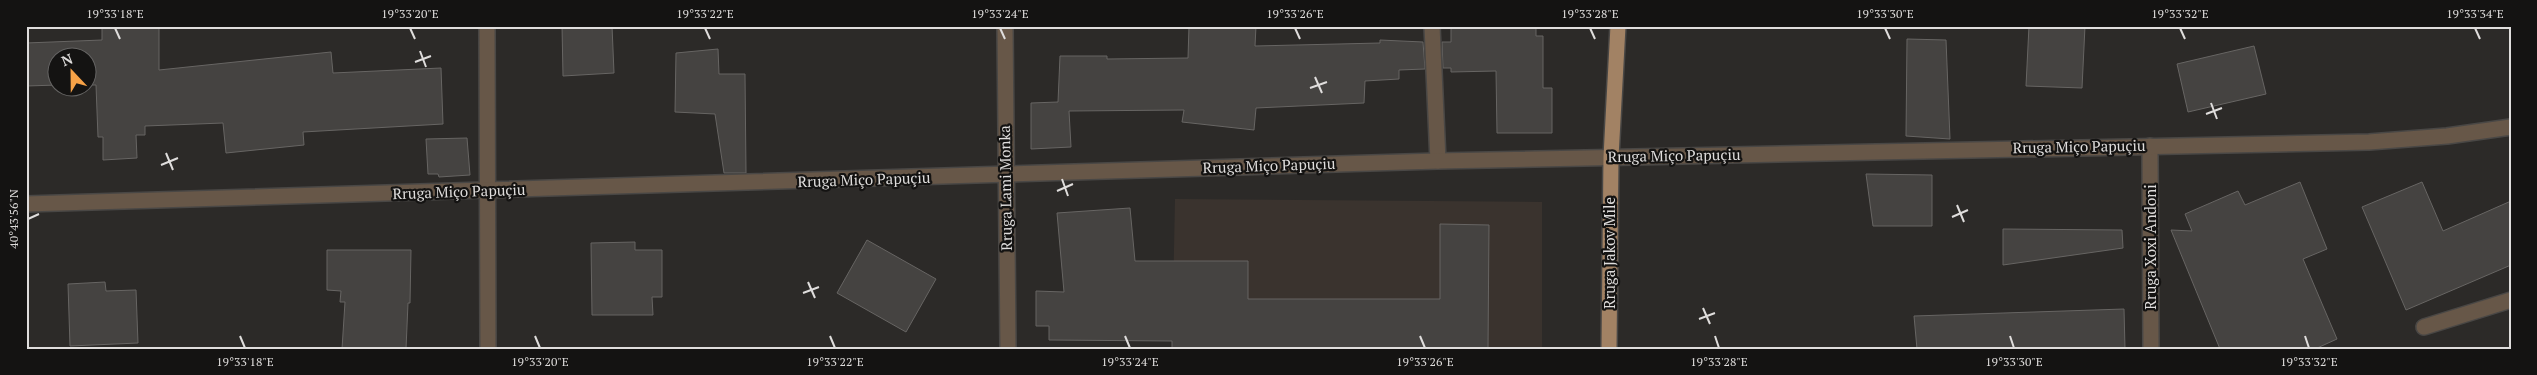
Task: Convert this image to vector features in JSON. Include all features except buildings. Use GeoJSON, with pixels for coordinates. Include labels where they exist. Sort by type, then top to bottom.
{"type":"FeatureCollection","features":[{"type":"Feature","properties":{"kind":"main road","name":"Rruga Jakov Mile"},"geometry":{"type":"LineString","coordinates":[[1609,349],[1611,157],[1618,26]]}},
{"type":"Feature","properties":{"kind":"street"},"geometry":{"type":"LineString","coordinates":[[487,26],[486,191],[488,349]]}},
{"type":"Feature","properties":{"kind":"street","name":"Rruga Lami Monka"},"geometry":{"type":"LineString","coordinates":[[1005,26],[1008,349]]}},
{"type":"Feature","properties":{"kind":"street"},"geometry":{"type":"LineString","coordinates":[[1432,26],[1438,161]]}},
{"type":"Feature","properties":{"kind":"street","name":"Rruga Miço Papuçiu"},"geometry":{"type":"LineString","coordinates":[[26,204],[1438,161],[2369,142],[2447,136],[2511,128]]}},
{"type":"Feature","properties":{"kind":"street","name":"Rruga Xoxi Andoni"},"geometry":{"type":"LineString","coordinates":[[2150,146],[2151,349]]}},
{"type":"Feature","properties":{"kind":"street"},"geometry":{"type":"LineString","coordinates":[[2424,327],[2511,300]]}},
{"type":"Feature","properties":{"kind":"shaded area"},"geometry":{"type":"Polygon","coordinates":[[[1175,199],[1542,202],[1542,349],[1172,349],[1175,199]]]}}]}
